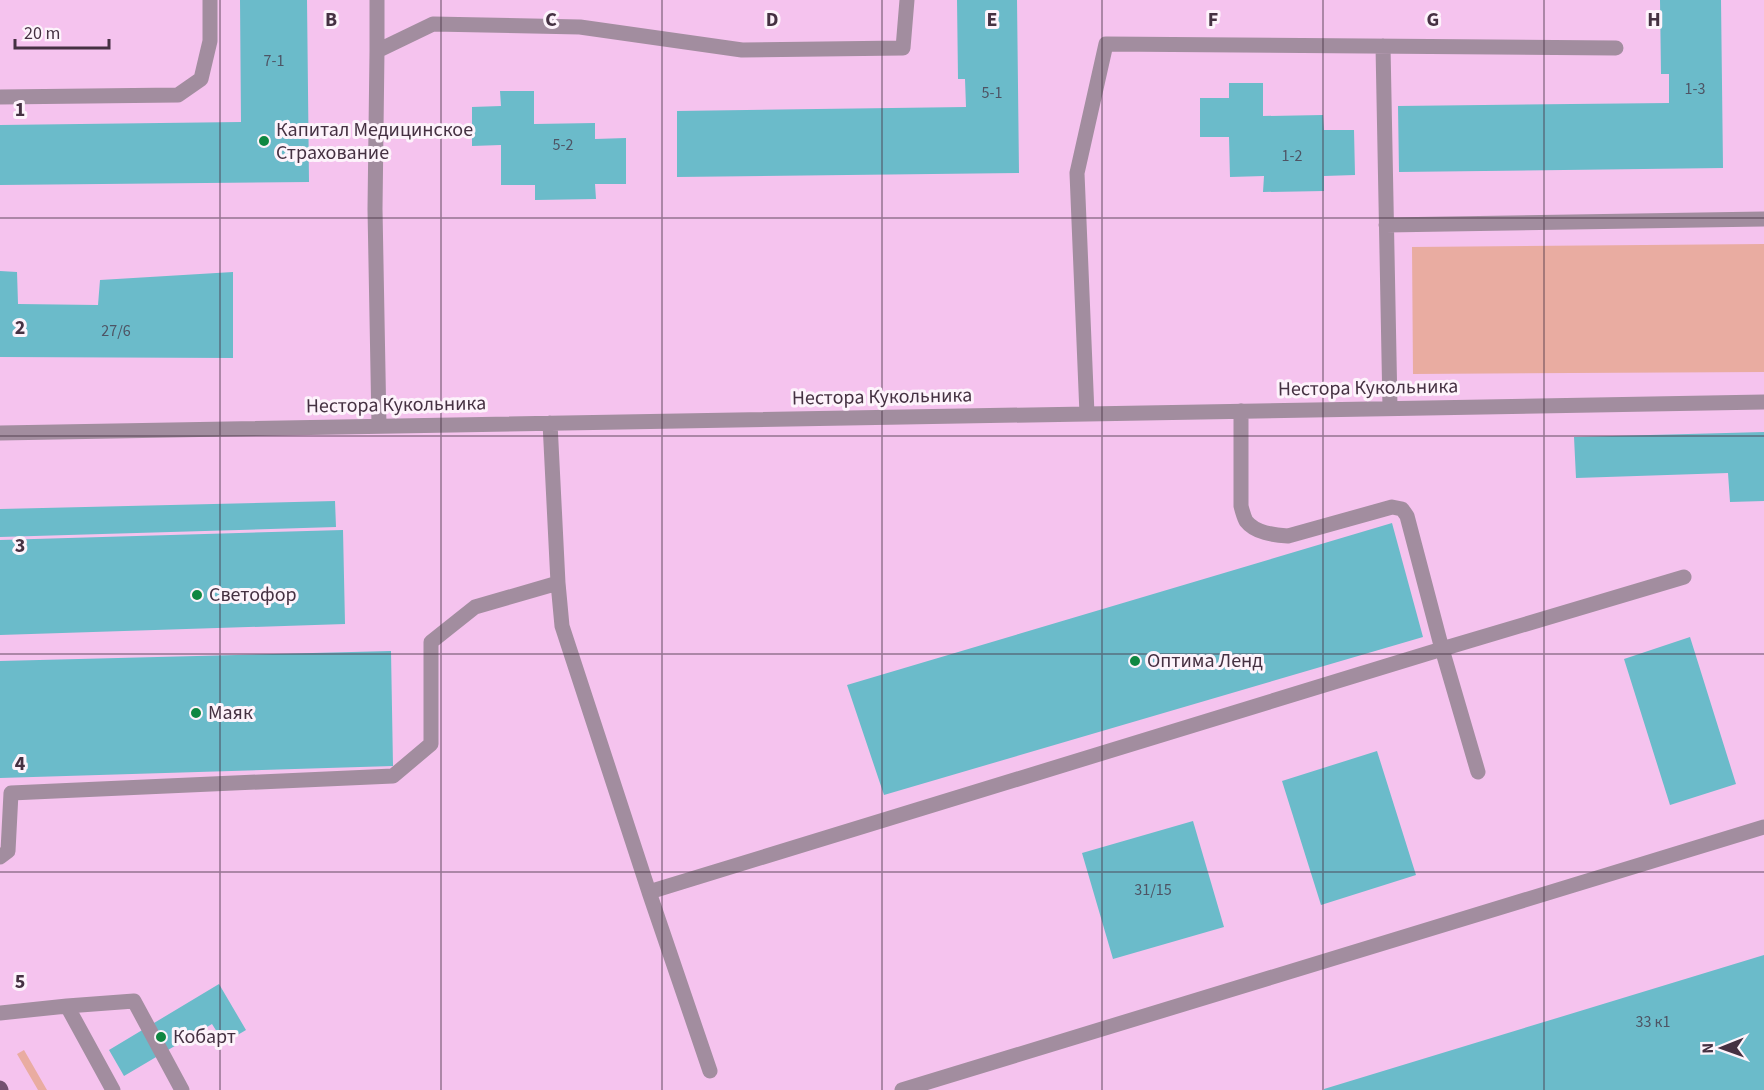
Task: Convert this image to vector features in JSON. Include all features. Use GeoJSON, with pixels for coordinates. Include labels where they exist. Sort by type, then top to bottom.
{"type":"FeatureCollection","features":[{"type":"Feature","properties":{"kind":"street"},"geometry":{"type":"LineString","coordinates":[[0,97],[178,95],[201,79],[210,41],[210,0]]}},
{"type":"Feature","properties":{"kind":"street"},"geometry":{"type":"LineString","coordinates":[[377,0],[375,209],[379,426]]}},
{"type":"Feature","properties":{"kind":"street"},"geometry":{"type":"LineString","coordinates":[[377,51],[433,24],[580,27],[742,50],[903,48],[907,0]]}},
{"type":"Feature","properties":{"kind":"street"},"geometry":{"type":"LineString","coordinates":[[1087,414],[1077,173],[1106,44],[1616,48]]}},
{"type":"Feature","properties":{"kind":"street"},"geometry":{"type":"LineString","coordinates":[[1383,46],[1390,408]]}},
{"type":"Feature","properties":{"kind":"street"},"geometry":{"type":"LineString","coordinates":[[1386,225],[1764,219]]}},
{"type":"Feature","properties":{"kind":"street","name":"Нестора Кукольника"},"geometry":{"type":"LineString","coordinates":[[0,433],[1764,401]]}},
{"type":"Feature","properties":{"kind":"street"},"geometry":{"type":"LineString","coordinates":[[1241,411],[1241,506],[1246,521],[1259,530],[1273,535],[1288,536],[1392,507],[1402,509],[1407,516],[1442,649],[1478,772]]}},
{"type":"Feature","properties":{"kind":"street"},"geometry":{"type":"LineString","coordinates":[[550,423],[562,626],[710,1071]]}},
{"type":"Feature","properties":{"kind":"street"},"geometry":{"type":"LineString","coordinates":[[649,892],[1684,577]]}},
{"type":"Feature","properties":{"kind":"street"},"geometry":{"type":"LineString","coordinates":[[0,856],[8,851],[11,793],[393,776],[431,744],[431,642],[476,607],[558,583]]}},
{"type":"Feature","properties":{"kind":"street"},"geometry":{"type":"LineString","coordinates":[[902,1090],[1764,827]]}},
{"type":"Feature","properties":{"kind":"street"},"geometry":{"type":"LineString","coordinates":[[0,1013],[134,1001],[182,1090]]}},
{"type":"Feature","properties":{"kind":"street"},"geometry":{"type":"LineString","coordinates":[[67,1006],[113,1090]]}},
{"type":"Feature","properties":{"kind":"shaded area"},"geometry":{"type":"Polygon","coordinates":[[[1764,244],[1764,372],[1413,374],[1412,247],[1764,244]]]}},
{"type":"Feature","properties":{"kind":"shaded area"},"geometry":{"type":"Polygon","coordinates":[[[24,1050],[47,1090],[38,1090],[17,1054],[24,1050]]]}},
{"type":"Feature","properties":{"kind":"building"},"geometry":{"type":"Polygon","coordinates":[[[240,0],[307,0],[309,182],[0,185],[0,125],[241,122],[240,0]]]}},
{"type":"Feature","properties":{"kind":"building"},"geometry":{"type":"Polygon","coordinates":[[[957,0],[1017,0],[1019,173],[677,177],[677,111],[966,107],[965,79],[958,79],[957,0]]]}},
{"type":"Feature","properties":{"kind":"building"},"geometry":{"type":"Polygon","coordinates":[[[1660,0],[1721,0],[1723,168],[1399,172],[1398,106],[1669,103],[1669,74],[1661,74],[1660,0]]]}},
{"type":"Feature","properties":{"kind":"building"},"geometry":{"type":"Polygon","coordinates":[[[1229,83],[1263,83],[1263,116],[1323,115],[1324,130],[1354,130],[1355,175],[1324,176],[1324,191],[1263,192],[1264,176],[1230,177],[1229,137],[1200,137],[1200,98],[1229,98],[1229,83]]]}},
{"type":"Feature","properties":{"kind":"building"},"geometry":{"type":"Polygon","coordinates":[[[500,91],[534,91],[534,124],[595,123],[595,139],[626,138],[626,184],[595,184],[596,199],[535,200],[535,185],[501,185],[501,145],[472,146],[472,107],[501,106],[500,91]]]}},
{"type":"Feature","properties":{"kind":"building"},"geometry":{"type":"Polygon","coordinates":[[[0,271],[17,272],[18,304],[98,305],[100,280],[233,272],[233,358],[0,357],[0,271]]]}},
{"type":"Feature","properties":{"kind":"building"},"geometry":{"type":"Polygon","coordinates":[[[1764,432],[1764,501],[1730,502],[1728,473],[1576,478],[1574,437],[1764,432]]]}},
{"type":"Feature","properties":{"kind":"building"},"geometry":{"type":"Polygon","coordinates":[[[335,501],[336,527],[0,537],[0,509],[335,501]]]}},
{"type":"Feature","properties":{"kind":"building","name":"Оптима Ленд"},"geometry":{"type":"Polygon","coordinates":[[[1392,523],[1423,637],[884,795],[847,685],[1392,523]]]}},
{"type":"Feature","properties":{"kind":"building"},"geometry":{"type":"Polygon","coordinates":[[[343,530],[345,624],[0,635],[0,540],[343,530]]]}},
{"type":"Feature","properties":{"kind":"building"},"geometry":{"type":"Polygon","coordinates":[[[1690,637],[1736,784],[1670,805],[1624,659],[1690,637]]]}},
{"type":"Feature","properties":{"kind":"building","name":"Маяк"},"geometry":{"type":"Polygon","coordinates":[[[391,651],[393,766],[0,778],[0,661],[391,651]]]}},
{"type":"Feature","properties":{"kind":"building"},"geometry":{"type":"Polygon","coordinates":[[[1377,751],[1416,875],[1321,905],[1282,781],[1377,751]]]}},
{"type":"Feature","properties":{"kind":"building"},"geometry":{"type":"Polygon","coordinates":[[[1193,821],[1224,927],[1113,959],[1082,853],[1193,821]]]}},
{"type":"Feature","properties":{"kind":"building"},"geometry":{"type":"Polygon","coordinates":[[[1764,955],[1764,1090],[1324,1090],[1324,1089],[1764,955]]]}},
{"type":"Feature","properties":{"kind":"building","name":"Кобарт"},"geometry":{"type":"Polygon","coordinates":[[[219,984],[246,1030],[224,1043],[212,1024],[124,1076],[109,1050],[219,984]]]}},
{"type":"Feature","properties":{"kind":"place","name":"Капитал Медицинское Страхование"},"geometry":{"type":"Point","coordinates":[264,141]}},
{"type":"Feature","properties":{"kind":"place","name":"Светофор"},"geometry":{"type":"Point","coordinates":[197,595]}},
{"type":"Feature","properties":{"kind":"place","name":"Оптима Ленд"},"geometry":{"type":"Point","coordinates":[1135,661]}},
{"type":"Feature","properties":{"kind":"place","name":"Маяк"},"geometry":{"type":"Point","coordinates":[196,713]}},
{"type":"Feature","properties":{"kind":"place","name":"Кобарт"},"geometry":{"type":"Point","coordinates":[161,1037]}}]}
